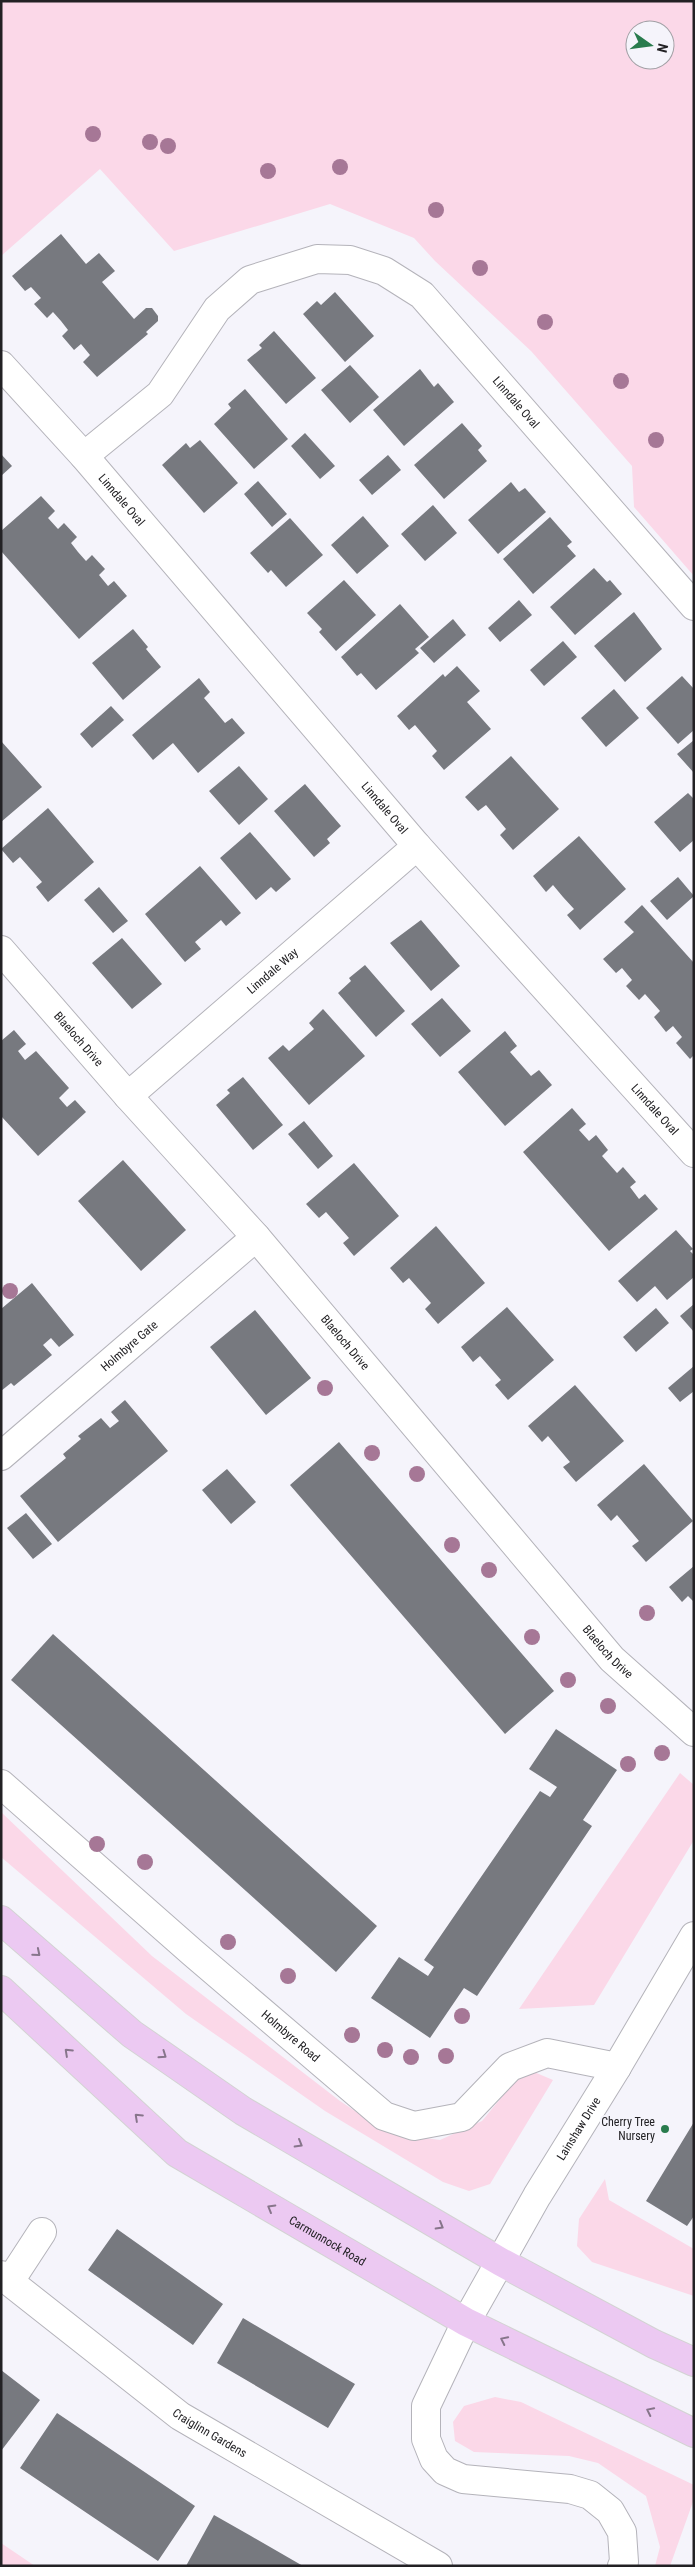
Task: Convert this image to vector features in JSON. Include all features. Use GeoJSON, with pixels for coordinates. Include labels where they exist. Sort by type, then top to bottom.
{"type":"FeatureCollection","features":[{"type":"Feature","properties":{"kind":"main road"},"geometry":{"type":"LineString","coordinates":[[1,1920],[132,2034],[243,2111],[501,2262],[654,2344],[694,2362]]}},
{"type":"Feature","properties":{"kind":"main road","name":"Carmunnock Road"},"geometry":{"type":"LineString","coordinates":[[1,1990],[177,2153],[466,2322],[694,2433]]}},
{"type":"Feature","properties":{"kind":"street","name":"Linndale Oval"},"geometry":{"type":"LineString","coordinates":[[84,456],[160,394],[218,309],[250,280],[317,260],[350,260],[384,271],[422,295],[694,606]]}},
{"type":"Feature","properties":{"kind":"street","name":"Linndale Oval"},"geometry":{"type":"LineString","coordinates":[[1,365],[84,456],[417,846],[694,1152]]}},
{"type":"Feature","properties":{"kind":"street","name":"Linndale Way"},"geometry":{"type":"LineString","coordinates":[[128,1096],[417,846]]}},
{"type":"Feature","properties":{"kind":"street","name":"Blaeloch Drive"},"geometry":{"type":"LineString","coordinates":[[1,950],[128,1096],[256,1237],[612,1659],[694,1732]]}},
{"type":"Feature","properties":{"kind":"street","name":"Holmbyre Gate"},"geometry":{"type":"LineString","coordinates":[[1,1456],[256,1237]]}},
{"type":"Feature","properties":{"kind":"street","name":"Holmbyre Road"},"geometry":{"type":"LineString","coordinates":[[1,1784],[193,1953],[384,2116],[414,2126],[462,2117],[510,2067],[547,2053],[617,2067]]}},
{"type":"Feature","properties":{"kind":"street","name":"Lainshaw Drive"},"geometry":{"type":"LineString","coordinates":[[466,2322],[537,2196],[617,2067],[694,1936]]}},
{"type":"Feature","properties":{"kind":"street"},"geometry":{"type":"LineString","coordinates":[[6,2278],[42,2232]]}},
{"type":"Feature","properties":{"kind":"street","name":"Craiglinn Gardens"},"geometry":{"type":"LineString","coordinates":[[6,2278],[180,2416],[438,2566]]}},
{"type":"Feature","properties":{"kind":"street"},"geometry":{"type":"LineString","coordinates":[[466,2322],[426,2406],[426,2439],[434,2459],[445,2471],[463,2479],[562,2488],[590,2495],[610,2511],[622,2532],[624,2562],[622,2566]]}},
{"type":"Feature","properties":{"kind":"shaded area"},"geometry":{"type":"Polygon","coordinates":[[[1,1],[694,1],[694,576],[634,507],[632,466],[531,351],[435,261],[414,238],[330,204],[174,251],[100,169],[1,256],[1,1]]]}},
{"type":"Feature","properties":{"kind":"shaded area"},"geometry":{"type":"Polygon","coordinates":[[[680,1773],[694,1785],[694,1840],[594,2005],[519,2009],[680,1773]]]}},
{"type":"Feature","properties":{"kind":"shaded area"},"geometry":{"type":"Polygon","coordinates":[[[1,1812],[152,1956],[340,2101],[388,2133],[440,2140],[482,2121],[515,2081],[534,2072],[553,2080],[490,2184],[469,2191],[443,2182],[325,2111],[186,2014],[1,1857],[1,1812]]]}},
{"type":"Feature","properties":{"kind":"shaded area"},"geometry":{"type":"Polygon","coordinates":[[[605,2179],[609,2200],[694,2249],[694,2296],[592,2262],[577,2246],[579,2219],[605,2179]]]}},
{"type":"Feature","properties":{"kind":"shaded area"},"geometry":{"type":"Polygon","coordinates":[[[495,2397],[521,2402],[694,2485],[694,2499],[670,2566],[655,2566],[660,2547],[646,2496],[598,2463],[569,2456],[474,2452],[455,2441],[453,2422],[464,2406],[495,2397]]]}},
{"type":"Feature","properties":{"kind":"shaded area"},"geometry":{"type":"Polygon","coordinates":[[[1,2543],[35,2566],[1,2566],[1,2543]]]}},
{"type":"Feature","properties":{"kind":"building"},"geometry":{"type":"Polygon","coordinates":[[[61,234],[86,264],[99,253],[115,271],[102,282],[134,319],[146,308],[152,308],[158,316],[158,321],[146,332],[148,334],[97,377],[83,362],[90,355],[81,344],[74,350],[62,336],[68,330],[61,321],[53,312],[47,318],[34,304],[41,298],[31,287],[25,291],[12,276],[61,234]]]}},
{"type":"Feature","properties":{"kind":"building"},"geometry":{"type":"Polygon","coordinates":[[[335,292],[374,336],[345,362],[303,314],[317,301],[321,305],[335,292]]]}},
{"type":"Feature","properties":{"kind":"building"},"geometry":{"type":"Polygon","coordinates":[[[274,331],[316,378],[286,404],[247,360],[262,348],[259,345],[274,331]]]}},
{"type":"Feature","properties":{"kind":"building"},"geometry":{"type":"Polygon","coordinates":[[[350,365],[379,397],[350,423],[321,390],[350,365]]]}},
{"type":"Feature","properties":{"kind":"building"},"geometry":{"type":"Polygon","coordinates":[[[420,369],[434,387],[438,383],[454,402],[404,446],[373,410],[420,369]]]}},
{"type":"Feature","properties":{"kind":"building"},"geometry":{"type":"Polygon","coordinates":[[[245,389],[288,439],[254,469],[214,424],[231,408],[228,404],[245,389]]]}},
{"type":"Feature","properties":{"kind":"building"},"geometry":{"type":"Polygon","coordinates":[[[462,423],[482,446],[478,450],[487,461],[444,499],[414,465],[462,423]]]}},
{"type":"Feature","properties":{"kind":"building"},"geometry":{"type":"Polygon","coordinates":[[[305,433],[335,466],[320,479],[291,446],[305,433]]]}},
{"type":"Feature","properties":{"kind":"building"},"geometry":{"type":"Polygon","coordinates":[[[200,440],[238,483],[204,513],[162,465],[186,443],[190,448],[200,440]]]}},
{"type":"Feature","properties":{"kind":"building"},"geometry":{"type":"Polygon","coordinates":[[[1,454],[12,466],[1,476],[1,454]]]}},
{"type":"Feature","properties":{"kind":"building"},"geometry":{"type":"Polygon","coordinates":[[[388,455],[401,470],[372,495],[359,480],[388,455]]]}},
{"type":"Feature","properties":{"kind":"building"},"geometry":{"type":"Polygon","coordinates":[[[258,481],[287,514],[272,527],[244,494],[258,481]]]}},
{"type":"Feature","properties":{"kind":"building"},"geometry":{"type":"Polygon","coordinates":[[[511,482],[519,492],[525,488],[546,512],[498,554],[468,520],[511,482]]]}},
{"type":"Feature","properties":{"kind":"building"},"geometry":{"type":"Polygon","coordinates":[[[41,496],[55,511],[48,518],[58,529],[64,523],[77,537],[71,543],[78,552],[86,561],[92,555],[105,569],[99,575],[108,586],[114,581],[127,596],[79,639],[1,551],[1,531],[41,496]]]}},
{"type":"Feature","properties":{"kind":"building"},"geometry":{"type":"Polygon","coordinates":[[[433,505],[457,533],[425,561],[401,534],[433,505]]]}},
{"type":"Feature","properties":{"kind":"building"},"geometry":{"type":"Polygon","coordinates":[[[363,516],[389,546],[357,574],[331,545],[363,516]]]}},
{"type":"Feature","properties":{"kind":"building"},"geometry":{"type":"Polygon","coordinates":[[[550,517],[572,542],[567,546],[576,556],[533,594],[503,559],[550,517]]]}},
{"type":"Feature","properties":{"kind":"building"},"geometry":{"type":"Polygon","coordinates":[[[290,518],[323,555],[286,587],[271,570],[268,573],[250,553],[290,518]]]}},
{"type":"Feature","properties":{"kind":"building"},"geometry":{"type":"Polygon","coordinates":[[[594,568],[607,582],[610,580],[622,594],[575,635],[550,607],[594,568]]]}},
{"type":"Feature","properties":{"kind":"building"},"geometry":{"type":"Polygon","coordinates":[[[344,580],[376,615],[336,651],[319,632],[322,629],[307,613],[344,580]]]}},
{"type":"Feature","properties":{"kind":"building"},"geometry":{"type":"Polygon","coordinates":[[[519,600],[532,615],[500,642],[488,628],[519,600]]]}},
{"type":"Feature","properties":{"kind":"building"},"geometry":{"type":"Polygon","coordinates":[[[400,604],[429,637],[415,649],[419,653],[376,690],[361,673],[357,676],[341,657],[400,604]]]}},
{"type":"Feature","properties":{"kind":"building"},"geometry":{"type":"Polygon","coordinates":[[[634,612],[662,649],[625,682],[594,646],[634,612]]]}},
{"type":"Feature","properties":{"kind":"building"},"geometry":{"type":"Polygon","coordinates":[[[453,619],[466,635],[434,663],[420,648],[453,619]]]}},
{"type":"Feature","properties":{"kind":"building"},"geometry":{"type":"Polygon","coordinates":[[[133,629],[161,667],[123,700],[92,663],[133,629]]]}},
{"type":"Feature","properties":{"kind":"building"},"geometry":{"type":"Polygon","coordinates":[[[563,641],[577,657],[544,686],[530,670],[563,641]]]}},
{"type":"Feature","properties":{"kind":"building"},"geometry":{"type":"Polygon","coordinates":[[[457,666],[480,691],[467,702],[491,729],[444,770],[432,756],[437,751],[415,725],[409,730],[397,716],[443,674],[445,677],[457,666]]]}},
{"type":"Feature","properties":{"kind":"building"},"geometry":{"type":"Polygon","coordinates":[[[682,676],[694,689],[694,730],[678,744],[646,708],[682,676]]]}},
{"type":"Feature","properties":{"kind":"building"},"geometry":{"type":"Polygon","coordinates":[[[199,678],[210,692],[204,698],[225,723],[232,718],[245,733],[198,773],[173,743],[153,760],[132,735],[199,678]]]}},
{"type":"Feature","properties":{"kind":"building"},"geometry":{"type":"Polygon","coordinates":[[[614,689],[639,718],[606,747],[581,718],[614,689]]]}},
{"type":"Feature","properties":{"kind":"building"},"geometry":{"type":"Polygon","coordinates":[[[111,706],[124,720],[92,748],[80,734],[111,706]]]}},
{"type":"Feature","properties":{"kind":"building"},"geometry":{"type":"Polygon","coordinates":[[[694,740],[694,773],[677,754],[694,740]]]}},
{"type":"Feature","properties":{"kind":"building"},"geometry":{"type":"Polygon","coordinates":[[[1,741],[42,787],[1,822],[1,741]]]}},
{"type":"Feature","properties":{"kind":"building"},"geometry":{"type":"Polygon","coordinates":[[[511,756],[559,809],[513,850],[500,835],[506,829],[486,805],[478,811],[465,797],[511,756]]]}},
{"type":"Feature","properties":{"kind":"building"},"geometry":{"type":"Polygon","coordinates":[[[239,766],[268,799],[239,825],[209,791],[239,766]]]}},
{"type":"Feature","properties":{"kind":"building"},"geometry":{"type":"Polygon","coordinates":[[[305,784],[341,826],[327,839],[330,843],[314,857],[274,811],[305,784]]]}},
{"type":"Feature","properties":{"kind":"building"},"geometry":{"type":"Polygon","coordinates":[[[688,793],[694,799],[694,840],[680,852],[654,822],[688,793]]]}},
{"type":"Feature","properties":{"kind":"building"},"geometry":{"type":"Polygon","coordinates":[[[48,808],[94,862],[48,902],[36,887],[42,882],[20,857],[13,863],[1,849],[48,808]]]}},
{"type":"Feature","properties":{"kind":"building"},"geometry":{"type":"Polygon","coordinates":[[[250,832],[291,879],[276,892],[271,887],[256,900],[220,858],[250,832]]]}},
{"type":"Feature","properties":{"kind":"building"},"geometry":{"type":"Polygon","coordinates":[[[579,836],[626,889],[580,930],[567,915],[574,909],[553,885],[546,892],[533,876],[579,836]]]}},
{"type":"Feature","properties":{"kind":"building"},"geometry":{"type":"Polygon","coordinates":[[[200,866],[241,913],[226,926],[221,920],[195,942],[201,949],[185,962],[145,914],[200,866]]]}},
{"type":"Feature","properties":{"kind":"building"},"geometry":{"type":"Polygon","coordinates":[[[678,877],[694,896],[667,920],[650,901],[678,877]]]}},
{"type":"Feature","properties":{"kind":"building"},"geometry":{"type":"Polygon","coordinates":[[[99,887],[128,921],[113,933],[84,900],[99,887]]]}},
{"type":"Feature","properties":{"kind":"building"},"geometry":{"type":"Polygon","coordinates":[[[642,905],[694,963],[694,1055],[690,1059],[676,1043],[682,1037],[673,1026],[666,1032],[654,1017],[660,1011],[645,994],[639,1000],[626,986],[632,980],[622,968],[616,973],[603,959],[634,932],[624,922],[642,905]]]}},
{"type":"Feature","properties":{"kind":"building"},"geometry":{"type":"Polygon","coordinates":[[[421,920],[460,966],[431,991],[390,943],[421,920]]]}},
{"type":"Feature","properties":{"kind":"building"},"geometry":{"type":"Polygon","coordinates":[[[122,938],[162,984],[132,1009],[92,963],[122,938]]]}},
{"type":"Feature","properties":{"kind":"building"},"geometry":{"type":"Polygon","coordinates":[[[365,965],[405,1011],[376,1037],[338,993],[351,981],[349,978],[365,965]]]}},
{"type":"Feature","properties":{"kind":"building"},"geometry":{"type":"Polygon","coordinates":[[[442,998],[471,1031],[440,1057],[411,1024],[442,998]]]}},
{"type":"Feature","properties":{"kind":"building"},"geometry":{"type":"Polygon","coordinates":[[[323,1009],[365,1056],[309,1105],[268,1058],[283,1045],[289,1051],[314,1029],[309,1023],[323,1009]]]}},
{"type":"Feature","properties":{"kind":"building"},"geometry":{"type":"Polygon","coordinates":[[[14,1030],[26,1044],[18,1051],[25,1060],[36,1051],[69,1088],[59,1098],[67,1107],[75,1100],[86,1112],[38,1156],[1,1116],[1,1041],[14,1030]]]}},
{"type":"Feature","properties":{"kind":"building"},"geometry":{"type":"Polygon","coordinates":[[[505,1031],[517,1046],[510,1052],[531,1076],[539,1070],[552,1085],[505,1126],[458,1072],[505,1031]]]}},
{"type":"Feature","properties":{"kind":"building"},"geometry":{"type":"Polygon","coordinates":[[[243,1077],[283,1125],[253,1150],[216,1105],[230,1093],[227,1090],[243,1077]]]}},
{"type":"Feature","properties":{"kind":"building"},"geometry":{"type":"Polygon","coordinates":[[[572,1108],[586,1124],[579,1130],[589,1141],[596,1135],[608,1150],[602,1156],[617,1173],[623,1167],[636,1182],[630,1187],[639,1199],[645,1194],[658,1209],[609,1251],[523,1152],[572,1108]]]}},
{"type":"Feature","properties":{"kind":"building"},"geometry":{"type":"Polygon","coordinates":[[[304,1121],[333,1156],[318,1169],[288,1134],[304,1121]]]}},
{"type":"Feature","properties":{"kind":"building"},"geometry":{"type":"Polygon","coordinates":[[[123,1160],[186,1230],[141,1271],[78,1201],[123,1160]]]}},
{"type":"Feature","properties":{"kind":"building"},"geometry":{"type":"Polygon","coordinates":[[[354,1163],[399,1216],[354,1256],[343,1243],[349,1238],[326,1212],[319,1218],[306,1204],[354,1163]]]}},
{"type":"Feature","properties":{"kind":"building"},"geometry":{"type":"Polygon","coordinates":[[[436,1226],[485,1283],[438,1324],[425,1309],[431,1303],[409,1278],[403,1283],[390,1268],[436,1226]]]}},
{"type":"Feature","properties":{"kind":"building"},"geometry":{"type":"Polygon","coordinates":[[[676,1230],[693,1249],[690,1251],[694,1255],[694,1277],[667,1300],[655,1286],[637,1302],[618,1281],[676,1230]]]}},
{"type":"Feature","properties":{"kind":"building"},"geometry":{"type":"Polygon","coordinates":[[[32,1283],[74,1335],[59,1347],[51,1338],[43,1345],[52,1355],[14,1386],[11,1383],[1,1391],[1,1309],[32,1283]]]}},
{"type":"Feature","properties":{"kind":"building"},"geometry":{"type":"Polygon","coordinates":[[[694,1304],[694,1332],[680,1316],[694,1304]]]}},
{"type":"Feature","properties":{"kind":"building"},"geometry":{"type":"Polygon","coordinates":[[[507,1307],[554,1360],[508,1400],[495,1385],[501,1380],[480,1356],[473,1362],[461,1347],[507,1307]]]}},
{"type":"Feature","properties":{"kind":"building"},"geometry":{"type":"Polygon","coordinates":[[[656,1308],[669,1323],[636,1352],[623,1337],[656,1308]]]}},
{"type":"Feature","properties":{"kind":"building"},"geometry":{"type":"Polygon","coordinates":[[[255,1310],[311,1378],[266,1415],[210,1347],[255,1310]]]}},
{"type":"Feature","properties":{"kind":"building"},"geometry":{"type":"Polygon","coordinates":[[[694,1366],[694,1391],[680,1402],[668,1388],[694,1366]]]}},
{"type":"Feature","properties":{"kind":"building"},"geometry":{"type":"Polygon","coordinates":[[[575,1385],[624,1441],[576,1482],[563,1467],[570,1462],[548,1436],[542,1442],[528,1426],[575,1385]]]}},
{"type":"Feature","properties":{"kind":"building"},"geometry":{"type":"Polygon","coordinates":[[[125,1400],[168,1451],[58,1542],[20,1496],[66,1458],[63,1454],[81,1439],[78,1436],[101,1418],[110,1428],[119,1421],[111,1412],[125,1400]]]}},
{"type":"Feature","properties":{"kind":"building"},"geometry":{"type":"Polygon","coordinates":[[[339,1442],[554,1691],[505,1734],[290,1485],[339,1442]]]}},
{"type":"Feature","properties":{"kind":"building"},"geometry":{"type":"Polygon","coordinates":[[[644,1464],[693,1521],[646,1562],[632,1546],[639,1541],[617,1515],[611,1521],[597,1505],[644,1464]]]}},
{"type":"Feature","properties":{"kind":"building"},"geometry":{"type":"Polygon","coordinates":[[[227,1469],[256,1502],[231,1524],[202,1490],[227,1469]]]}},
{"type":"Feature","properties":{"kind":"building"},"geometry":{"type":"Polygon","coordinates":[[[26,1513],[52,1544],[33,1559],[7,1528],[26,1513]]]}},
{"type":"Feature","properties":{"kind":"building"},"geometry":{"type":"Polygon","coordinates":[[[694,1566],[694,1602],[688,1596],[682,1602],[669,1587],[694,1566]]]}},
{"type":"Feature","properties":{"kind":"building"},"geometry":{"type":"Polygon","coordinates":[[[53,1634],[377,1926],[336,1972],[11,1680],[53,1634]]]}},
{"type":"Feature","properties":{"kind":"building"},"geometry":{"type":"Polygon","coordinates":[[[556,1729],[617,1770],[583,1820],[592,1826],[477,1996],[464,1988],[430,2038],[371,1998],[399,1957],[428,1976],[434,1967],[424,1960],[540,1791],[550,1797],[557,1787],[529,1769],[556,1729]]]}},
{"type":"Feature","properties":{"kind":"building"},"geometry":{"type":"Polygon","coordinates":[[[694,2122],[694,2216],[687,2226],[646,2201],[694,2122]]]}},
{"type":"Feature","properties":{"kind":"building"},"geometry":{"type":"Polygon","coordinates":[[[117,2229],[223,2304],[193,2345],[88,2270],[117,2229]]]}},
{"type":"Feature","properties":{"kind":"building"},"geometry":{"type":"Polygon","coordinates":[[[243,2318],[355,2384],[328,2428],[217,2363],[243,2318]]]}},
{"type":"Feature","properties":{"kind":"building"},"geometry":{"type":"Polygon","coordinates":[[[1,2370],[40,2400],[1,2451],[1,2370]]]}},
{"type":"Feature","properties":{"kind":"building"},"geometry":{"type":"Polygon","coordinates":[[[57,2413],[195,2506],[158,2561],[20,2468],[57,2413]]]}},
{"type":"Feature","properties":{"kind":"building"},"geometry":{"type":"Polygon","coordinates":[[[214,2515],[251,2536],[303,2566],[186,2566],[214,2515]]]}},
{"type":"Feature","properties":{"kind":"place","name":"Cherry Tree Nursery"},"geometry":{"type":"Point","coordinates":[665,2129]}}]}
